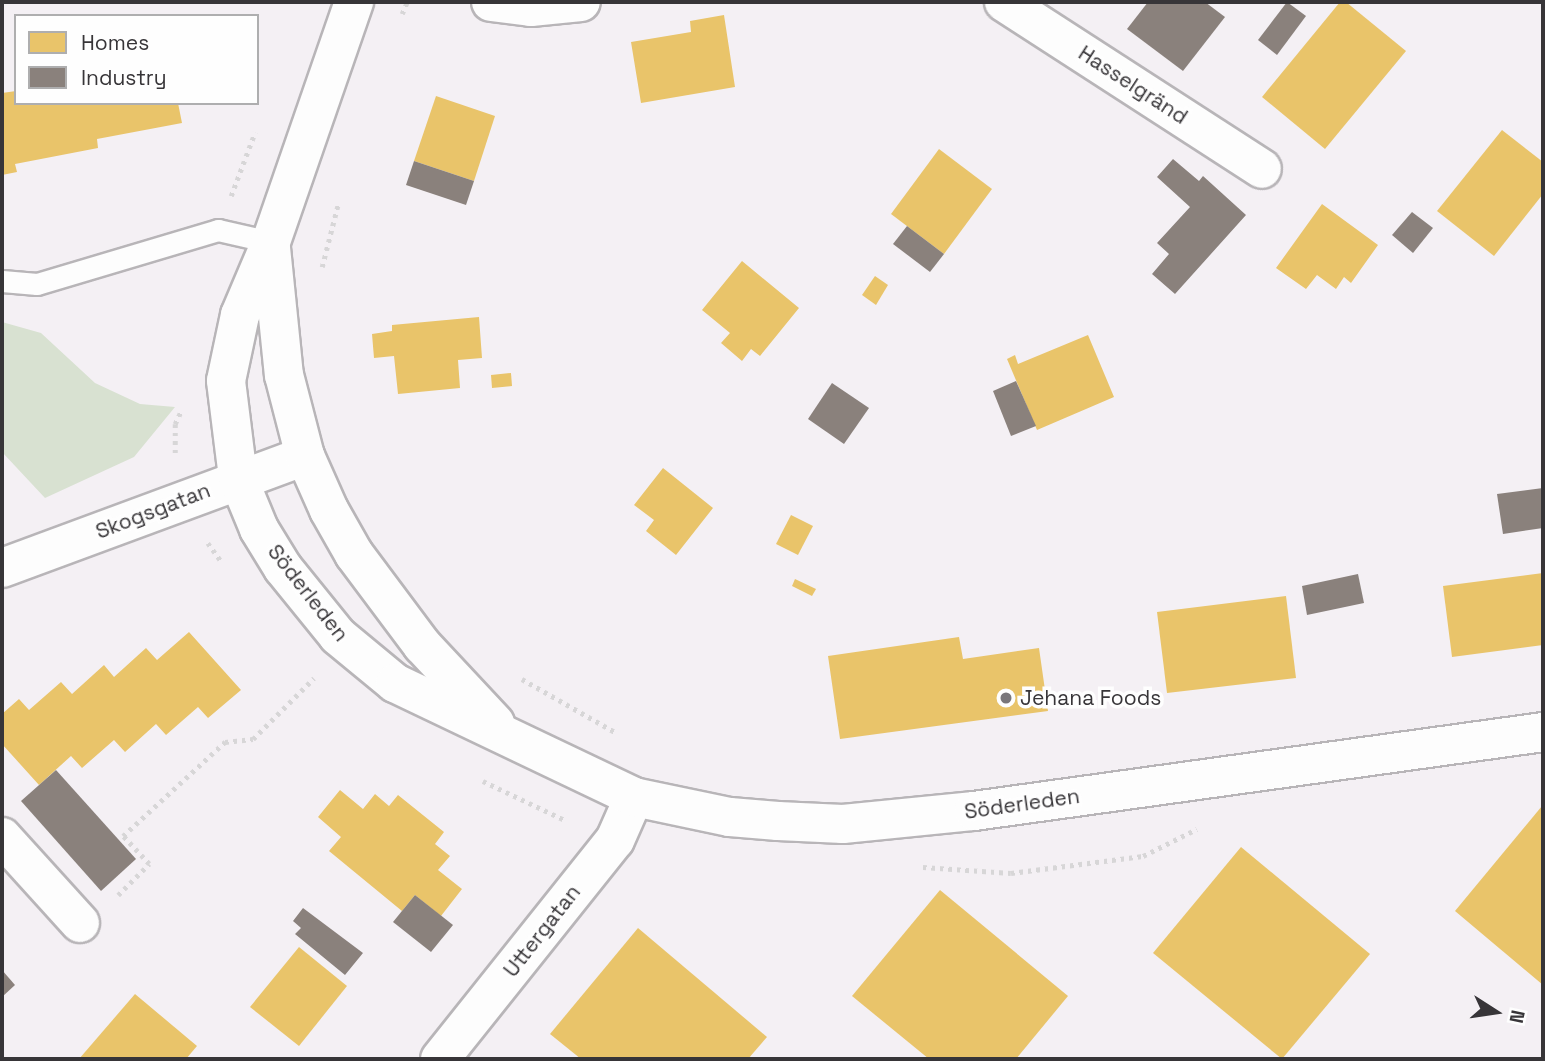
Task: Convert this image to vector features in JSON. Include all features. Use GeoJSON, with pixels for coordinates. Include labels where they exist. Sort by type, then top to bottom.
{"type":"FeatureCollection","features":[{"type":"Feature","properties":{"kind":"main road","name":"Söderleden"},"geometry":{"type":"LineString","coordinates":[[354,2],[271,242],[240,315],[226,381],[238,478],[283,568],[338,636],[395,683],[634,797],[730,817],[843,824],[974,811],[1543,732]]}},
{"type":"Feature","properties":{"kind":"main road"},"geometry":{"type":"LineString","coordinates":[[491,2],[531,7],[581,2]]}},
{"type":"Feature","properties":{"kind":"main road","name":"Hasselgränd"},"geometry":{"type":"LineString","coordinates":[[1004,2],[1262,169]]}},
{"type":"Feature","properties":{"kind":"main road","name":"Söderleden"},"geometry":{"type":"LineString","coordinates":[[271,242],[284,376],[304,456],[354,554],[422,645],[511,740]]}},
{"type":"Feature","properties":{"kind":"main road","name":"Skogsgatan"},"geometry":{"type":"LineString","coordinates":[[2,568],[238,478],[304,456]]}},
{"type":"Feature","properties":{"kind":"main road","name":"Uttergatan"},"geometry":{"type":"LineString","coordinates":[[440,1059],[615,840],[634,797]]}},
{"type":"Feature","properties":{"kind":"main road"},"geometry":{"type":"LineString","coordinates":[[2,837],[79,922]]}},
{"type":"Feature","properties":{"kind":"lane"},"geometry":{"type":"LineString","coordinates":[[2,281],[37,284],[218,230],[271,242]]}},
{"type":"Feature","properties":{"kind":"path"},"geometry":{"type":"LineString","coordinates":[[398,27],[407,2]]}},
{"type":"Feature","properties":{"kind":"path"},"geometry":{"type":"LineString","coordinates":[[218,230],[259,123]]}},
{"type":"Feature","properties":{"kind":"path"},"geometry":{"type":"LineString","coordinates":[[320,277],[340,199]]}},
{"type":"Feature","properties":{"kind":"path"},"geometry":{"type":"LineString","coordinates":[[184,407],[173,442],[187,498],[215,556],[225,565]]}},
{"type":"Feature","properties":{"kind":"path"},"geometry":{"type":"LineString","coordinates":[[79,922],[107,906],[149,864],[123,836],[225,742],[253,739],[324,668]]}},
{"type":"Feature","properties":{"kind":"path"},"geometry":{"type":"LineString","coordinates":[[511,672],[627,739]]}},
{"type":"Feature","properties":{"kind":"path"},"geometry":{"type":"LineString","coordinates":[[474,776],[533,807],[615,840]]}},
{"type":"Feature","properties":{"kind":"path"},"geometry":{"type":"LineString","coordinates":[[914,867],[1011,873],[1143,856],[1200,828]]}},
{"type":"Feature","properties":{"kind":"green space"},"geometry":{"type":"Polygon","coordinates":[[[2,322],[41,333],[95,383],[140,404],[175,407],[134,457],[45,498],[2,452],[2,322]]]}},
{"type":"Feature","properties":{"kind":"building: Homes"},"geometry":{"type":"Polygon","coordinates":[[[1340,2],[1346,2],[1406,51],[1325,149],[1262,97],[1340,2]]]}},
{"type":"Feature","properties":{"kind":"building: Homes"},"geometry":{"type":"Polygon","coordinates":[[[724,15],[735,87],[641,103],[631,42],[691,32],[690,21],[724,15]]]}},
{"type":"Feature","properties":{"kind":"building: Homes"},"geometry":{"type":"Polygon","coordinates":[[[14,91],[14,105],[178,105],[182,123],[97,139],[98,148],[15,164],[17,172],[2,175],[2,93],[14,91]]]}},
{"type":"Feature","properties":{"kind":"building: Homes"},"geometry":{"type":"Polygon","coordinates":[[[436,96],[495,116],[474,181],[414,161],[436,96]]]}},
{"type":"Feature","properties":{"kind":"building: Homes"},"geometry":{"type":"Polygon","coordinates":[[[1502,130],[1543,162],[1543,194],[1494,256],[1437,211],[1502,130]]]}},
{"type":"Feature","properties":{"kind":"building: Homes"},"geometry":{"type":"Polygon","coordinates":[[[939,149],[992,189],[944,254],[891,214],[939,149]]]}},
{"type":"Feature","properties":{"kind":"building: Homes"},"geometry":{"type":"Polygon","coordinates":[[[1322,204],[1378,245],[1351,283],[1344,277],[1336,289],[1317,275],[1306,289],[1276,268],[1322,204]]]}},
{"type":"Feature","properties":{"kind":"building: Homes"},"geometry":{"type":"Polygon","coordinates":[[[742,261],[799,308],[760,356],[751,349],[742,361],[721,343],[730,333],[702,310],[742,261]]]}},
{"type":"Feature","properties":{"kind":"building: Homes"},"geometry":{"type":"Polygon","coordinates":[[[875,276],[888,285],[876,305],[862,295],[875,276]]]}},
{"type":"Feature","properties":{"kind":"building: Homes"},"geometry":{"type":"Polygon","coordinates":[[[479,317],[482,358],[458,360],[460,388],[398,394],[394,356],[374,358],[372,334],[392,331],[392,325],[479,317]]]}},
{"type":"Feature","properties":{"kind":"building: Homes"},"geometry":{"type":"Polygon","coordinates":[[[1088,335],[1114,397],[1037,430],[1007,359],[1015,355],[1018,364],[1088,335]]]}},
{"type":"Feature","properties":{"kind":"building: Homes"},"geometry":{"type":"Polygon","coordinates":[[[511,373],[512,386],[492,388],[491,375],[511,373]]]}},
{"type":"Feature","properties":{"kind":"building: Homes"},"geometry":{"type":"Polygon","coordinates":[[[663,468],[713,508],[676,555],[646,531],[654,520],[634,505],[663,468]]]}},
{"type":"Feature","properties":{"kind":"building: Homes"},"geometry":{"type":"Polygon","coordinates":[[[791,515],[813,526],[798,555],[776,544],[791,515]]]}},
{"type":"Feature","properties":{"kind":"building: Homes"},"geometry":{"type":"Polygon","coordinates":[[[1543,573],[1543,645],[1452,657],[1443,586],[1543,573]]]}},
{"type":"Feature","properties":{"kind":"building: Homes"},"geometry":{"type":"Polygon","coordinates":[[[795,579],[816,589],[812,596],[792,586],[795,579]]]}},
{"type":"Feature","properties":{"kind":"building: Homes"},"geometry":{"type":"Polygon","coordinates":[[[1286,596],[1296,678],[1167,693],[1157,612],[1286,596]]]}},
{"type":"Feature","properties":{"kind":"building: Homes"},"geometry":{"type":"Polygon","coordinates":[[[189,632],[241,690],[208,718],[198,707],[166,735],[156,724],[125,752],[114,740],[82,768],[71,756],[39,785],[2,744],[2,714],[19,699],[29,710],[61,682],[72,694],[104,665],[114,677],[146,648],[157,660],[189,632]]]}},
{"type":"Feature","properties":{"kind":"building: Homes"},"geometry":{"type":"Polygon","coordinates":[[[959,637],[963,659],[1039,648],[1048,711],[840,739],[828,656],[959,637]]]}},
{"type":"Feature","properties":{"kind":"building: Homes"},"geometry":{"type":"Polygon","coordinates":[[[340,790],[363,809],[375,794],[389,806],[398,795],[444,832],[435,844],[450,856],[438,870],[462,889],[441,916],[415,895],[402,911],[329,851],[341,837],[318,817],[340,790]]]}},
{"type":"Feature","properties":{"kind":"building: Homes"},"geometry":{"type":"Polygon","coordinates":[[[1543,807],[1543,985],[1455,911],[1543,807]]]}},
{"type":"Feature","properties":{"kind":"building: Homes"},"geometry":{"type":"Polygon","coordinates":[[[1241,847],[1370,954],[1282,1059],[1153,953],[1241,847]]]}},
{"type":"Feature","properties":{"kind":"building: Homes"},"geometry":{"type":"Polygon","coordinates":[[[940,890],[1068,996],[1016,1059],[929,1059],[852,996],[940,890]]]}},
{"type":"Feature","properties":{"kind":"building: Homes"},"geometry":{"type":"Polygon","coordinates":[[[638,928],[767,1037],[748,1059],[581,1059],[550,1034],[638,928]]]}},
{"type":"Feature","properties":{"kind":"building: Homes"},"geometry":{"type":"Polygon","coordinates":[[[299,947],[347,986],[299,1046],[250,1007],[299,947]]]}},
{"type":"Feature","properties":{"kind":"building: Homes"},"geometry":{"type":"Polygon","coordinates":[[[135,994],[197,1046],[186,1059],[79,1059],[135,994]]]}},
{"type":"Feature","properties":{"kind":"building: Industry"},"geometry":{"type":"Polygon","coordinates":[[[1148,2],[1205,2],[1225,17],[1183,71],[1127,29],[1148,2]]]}},
{"type":"Feature","properties":{"kind":"building: Industry"},"geometry":{"type":"Polygon","coordinates":[[[1287,2],[1306,16],[1277,55],[1258,40],[1287,2]]]}},
{"type":"Feature","properties":{"kind":"building: Industry"},"geometry":{"type":"Polygon","coordinates":[[[1173,159],[1199,181],[1203,176],[1246,215],[1175,294],[1152,274],[1169,254],[1157,243],[1190,207],[1157,177],[1173,159]]]}},
{"type":"Feature","properties":{"kind":"building: Industry"},"geometry":{"type":"Polygon","coordinates":[[[414,161],[474,181],[466,205],[406,185],[414,161]]]}},
{"type":"Feature","properties":{"kind":"building: Industry"},"geometry":{"type":"Polygon","coordinates":[[[1412,212],[1433,228],[1413,253],[1392,235],[1412,212]]]}},
{"type":"Feature","properties":{"kind":"building: Industry"},"geometry":{"type":"Polygon","coordinates":[[[907,226],[944,254],[930,272],[893,244],[907,226]]]}},
{"type":"Feature","properties":{"kind":"building: Industry"},"geometry":{"type":"Polygon","coordinates":[[[1016,381],[1036,426],[1011,436],[993,391],[1016,381]]]}},
{"type":"Feature","properties":{"kind":"building: Industry"},"geometry":{"type":"Polygon","coordinates":[[[832,383],[869,408],[844,444],[808,419],[832,383]]]}},
{"type":"Feature","properties":{"kind":"building: Industry"},"geometry":{"type":"Polygon","coordinates":[[[1543,488],[1543,528],[1503,534],[1497,494],[1543,488]]]}},
{"type":"Feature","properties":{"kind":"building: Industry"},"geometry":{"type":"Polygon","coordinates":[[[1358,574],[1364,603],[1307,615],[1302,586],[1358,574]]]}},
{"type":"Feature","properties":{"kind":"building: Industry"},"geometry":{"type":"Polygon","coordinates":[[[56,770],[136,859],[101,891],[21,801],[56,770]]]}},
{"type":"Feature","properties":{"kind":"building: Industry"},"geometry":{"type":"Polygon","coordinates":[[[415,895],[453,925],[431,952],[393,922],[415,895]]]}},
{"type":"Feature","properties":{"kind":"building: Industry"},"geometry":{"type":"Polygon","coordinates":[[[303,908],[363,953],[345,975],[295,934],[301,928],[293,921],[303,908]]]}},
{"type":"Feature","properties":{"kind":"building: Industry"},"geometry":{"type":"Polygon","coordinates":[[[2,970],[15,985],[2,997],[2,970]]]}},
{"type":"Feature","properties":{"kind":"place","name":"Jehana Foods"},"geometry":{"type":"Point","coordinates":[1006,698]}}]}
